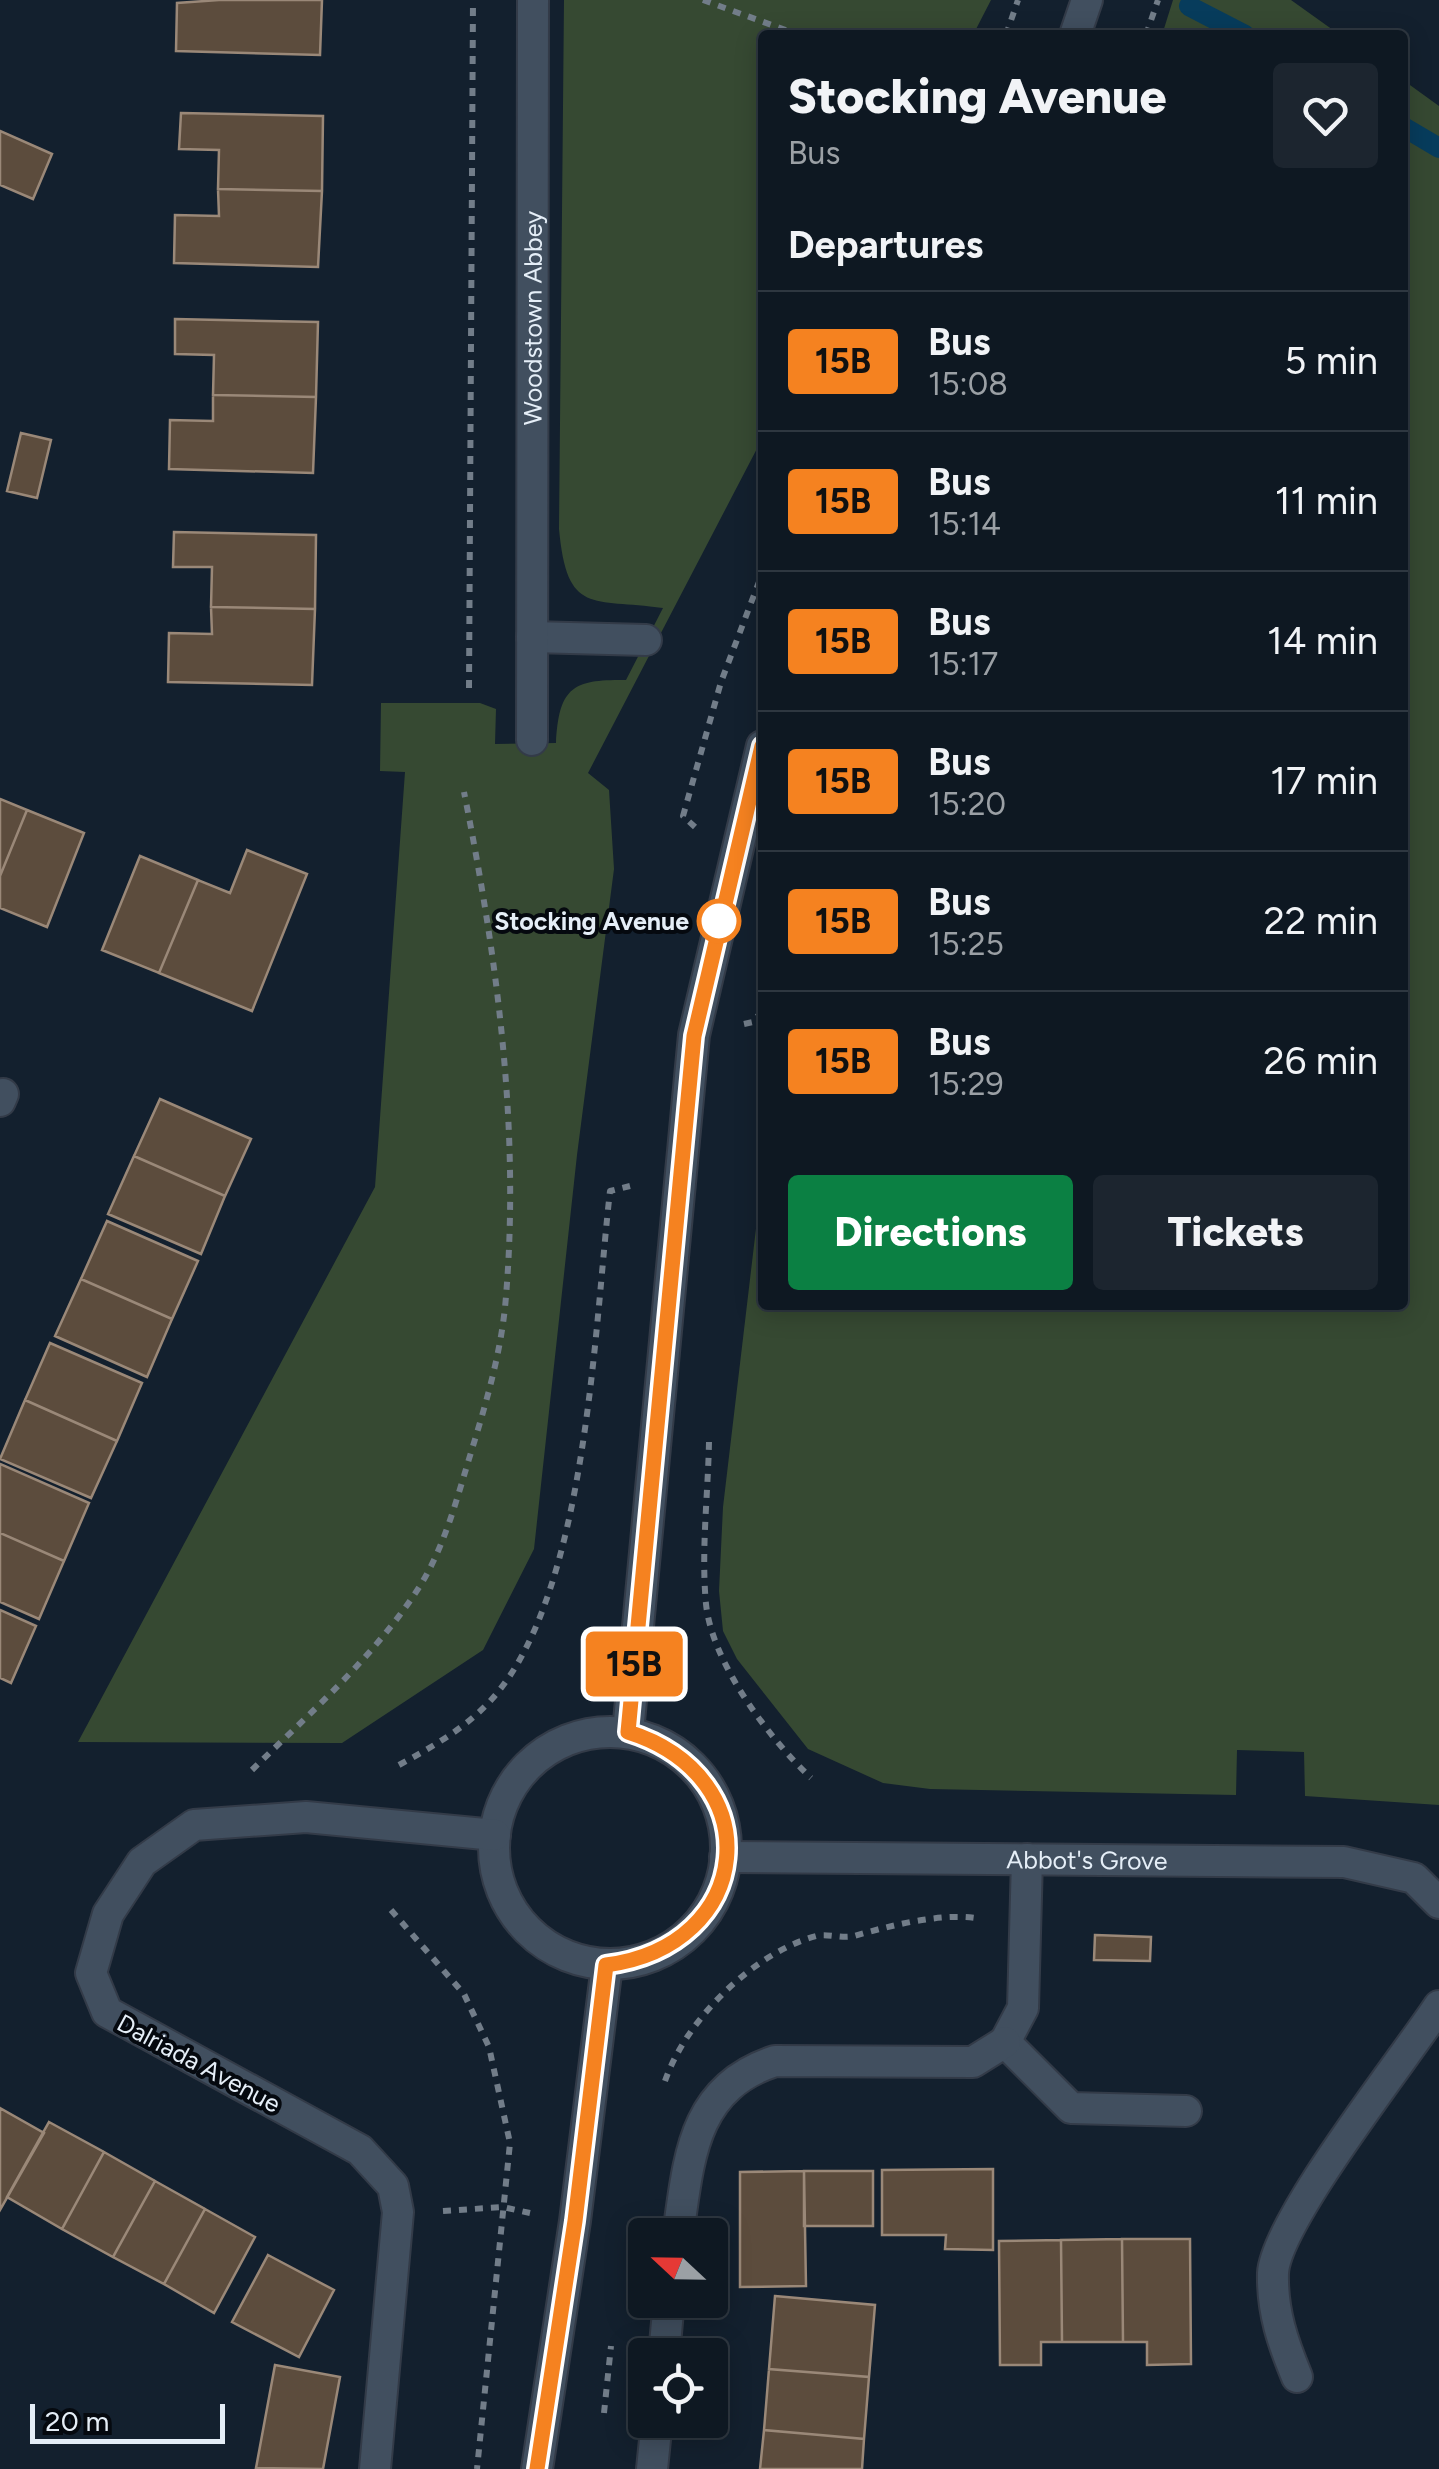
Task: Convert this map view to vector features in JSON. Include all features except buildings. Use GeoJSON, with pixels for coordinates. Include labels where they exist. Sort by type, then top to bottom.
{"type":"FeatureCollection","features":[{"type":"Feature","properties":{"kind":"street","name":"Woodstown Abbey"},"geometry":{"type":"LineString","coordinates":[[532,740],[533,0]]}},
{"type":"Feature","properties":{"kind":"street"},"geometry":{"type":"LineString","coordinates":[[1077,30],[1087,0]]}},
{"type":"Feature","properties":{"kind":"street"},"geometry":{"type":"LineString","coordinates":[[532,637],[646,640]]}},
{"type":"Feature","properties":{"kind":"street"},"geometry":{"type":"LineString","coordinates":[[628,1732],[694,1036],[758,763]]}},
{"type":"Feature","properties":{"kind":"street"},"geometry":{"type":"LineString","coordinates":[[628,1732],[662,1743],[692,1764],[714,1794],[726,1829],[725,1856],[715,1898],[697,1926],[655,1954],[606,1965],[569,1957],[536,1938],[511,1909],[496,1873],[494,1835],[504,1799],[525,1768],[555,1745],[590,1733],[628,1732]]}},
{"type":"Feature","properties":{"kind":"street","name":"Dalriada Avenue"},"geometry":{"type":"LineString","coordinates":[[375,2469],[398,2212],[394,2186],[360,2150],[107,2012],[91,1973],[108,1914],[142,1862],[194,1825],[306,1817],[494,1835]]}},
{"type":"Feature","properties":{"kind":"street","name":"Abbot's Grove"},"geometry":{"type":"LineString","coordinates":[[725,1856],[1344,1862],[1414,1878],[1439,1903]]}},
{"type":"Feature","properties":{"kind":"street"},"geometry":{"type":"LineString","coordinates":[[681,2218],[700,2127],[718,2094],[747,2070],[775,2062],[973,2062],[1004,2042],[1023,2008],[1027,1859]]}},
{"type":"Feature","properties":{"kind":"street"},"geometry":{"type":"LineString","coordinates":[[537,2469],[575,2221],[606,1965]]}},
{"type":"Feature","properties":{"kind":"street"},"geometry":{"type":"LineString","coordinates":[[1298,2378],[1276,2328],[1273,2270],[1290,2222],[1439,2006]]}},
{"type":"Feature","properties":{"kind":"street"},"geometry":{"type":"LineString","coordinates":[[1004,2042],[1072,2108],[1186,2110]]}},
{"type":"Feature","properties":{"kind":"street"},"geometry":{"type":"LineString","coordinates":[[652,2469],[655,2438]]}},
{"type":"Feature","properties":{"kind":"path"},"geometry":{"type":"LineString","coordinates":[[469,688],[473,0]]}},
{"type":"Feature","properties":{"kind":"path"},"geometry":{"type":"LineString","coordinates":[[703,0],[784,30]]}},
{"type":"Feature","properties":{"kind":"path"},"geometry":{"type":"LineString","coordinates":[[1008,30],[1018,0]]}},
{"type":"Feature","properties":{"kind":"path"},"geometry":{"type":"LineString","coordinates":[[1148,30],[1158,0]]}},
{"type":"Feature","properties":{"kind":"path"},"geometry":{"type":"LineString","coordinates":[[684,816],[721,682],[758,585]]}},
{"type":"Feature","properties":{"kind":"path"},"geometry":{"type":"LineString","coordinates":[[240,1782],[371,1653],[421,1584],[450,1522],[485,1404],[506,1300],[510,1204],[503,1055],[489,918],[464,792]]}},
{"type":"Feature","properties":{"kind":"path"},"geometry":{"type":"LineString","coordinates":[[399,1766],[448,1738],[492,1699],[533,1626],[564,1546],[576,1488],[610,1191]]}},
{"type":"Feature","properties":{"kind":"path"},"geometry":{"type":"LineString","coordinates":[[709,1430],[706,1603],[714,1642],[758,1715],[812,1778]]}},
{"type":"Feature","properties":{"kind":"path"},"geometry":{"type":"LineString","coordinates":[[391,1910],[464,1994],[490,2047],[510,2143],[477,2469]]}},
{"type":"Feature","properties":{"kind":"path"},"geometry":{"type":"LineString","coordinates":[[819,1935],[845,1938],[883,1928],[973,1916],[981,1923]]}},
{"type":"Feature","properties":{"kind":"path"},"geometry":{"type":"LineString","coordinates":[[442,2211],[503,2208],[575,2221]]}},
{"type":"Feature","properties":{"kind":"green space"},"geometry":{"type":"Polygon","coordinates":[[[564,0],[991,0],[976,30],[758,30],[758,447],[588,773],[609,790],[614,869],[577,1155],[534,1549],[483,1650],[342,1743],[78,1742],[375,1187],[405,772],[380,771],[381,703],[480,703],[496,709],[495,744],[556,743],[561,710],[572,690],[593,682],[626,680],[663,608],[601,602],[577,590],[563,557],[559,529],[564,0]]]}},
{"type":"Feature","properties":{"kind":"green space"},"geometry":{"type":"Polygon","coordinates":[[[1173,0],[1291,0],[1333,30],[1164,30],[1173,0]]]}},
{"type":"Feature","properties":{"kind":"green space"},"geometry":{"type":"Polygon","coordinates":[[[1408,84],[1439,106],[1439,1805],[1305,1796],[1304,1752],[1237,1750],[1236,1795],[930,1789],[883,1783],[808,1749],[737,1659],[723,1631],[719,1591],[723,1507],[758,1212],[758,1310],[1408,1310],[1408,84]]]}},
{"type":"Feature","properties":{"kind":"waterway"},"geometry":{"type":"LineString","coordinates":[[1189,6],[1235,30]]}},
{"type":"Feature","properties":{"kind":"waterway"},"geometry":{"type":"LineString","coordinates":[[1408,130],[1439,148]]}},
{"type":"Feature","properties":{"kind":"bus line","name":"15B"},"geometry":{"type":"LineString","coordinates":[[537,2469],[575,2221],[606,1965],[640,1960],[671,1947],[697,1926],[715,1898],[726,1866],[726,1829],[714,1794],[692,1764],[662,1743],[628,1732],[694,1036],[758,757]]}},
{"type":"Feature","properties":{"kind":"place","name":"Stocking Avenue"},"geometry":{"type":"Point","coordinates":[719,921]}}]}
